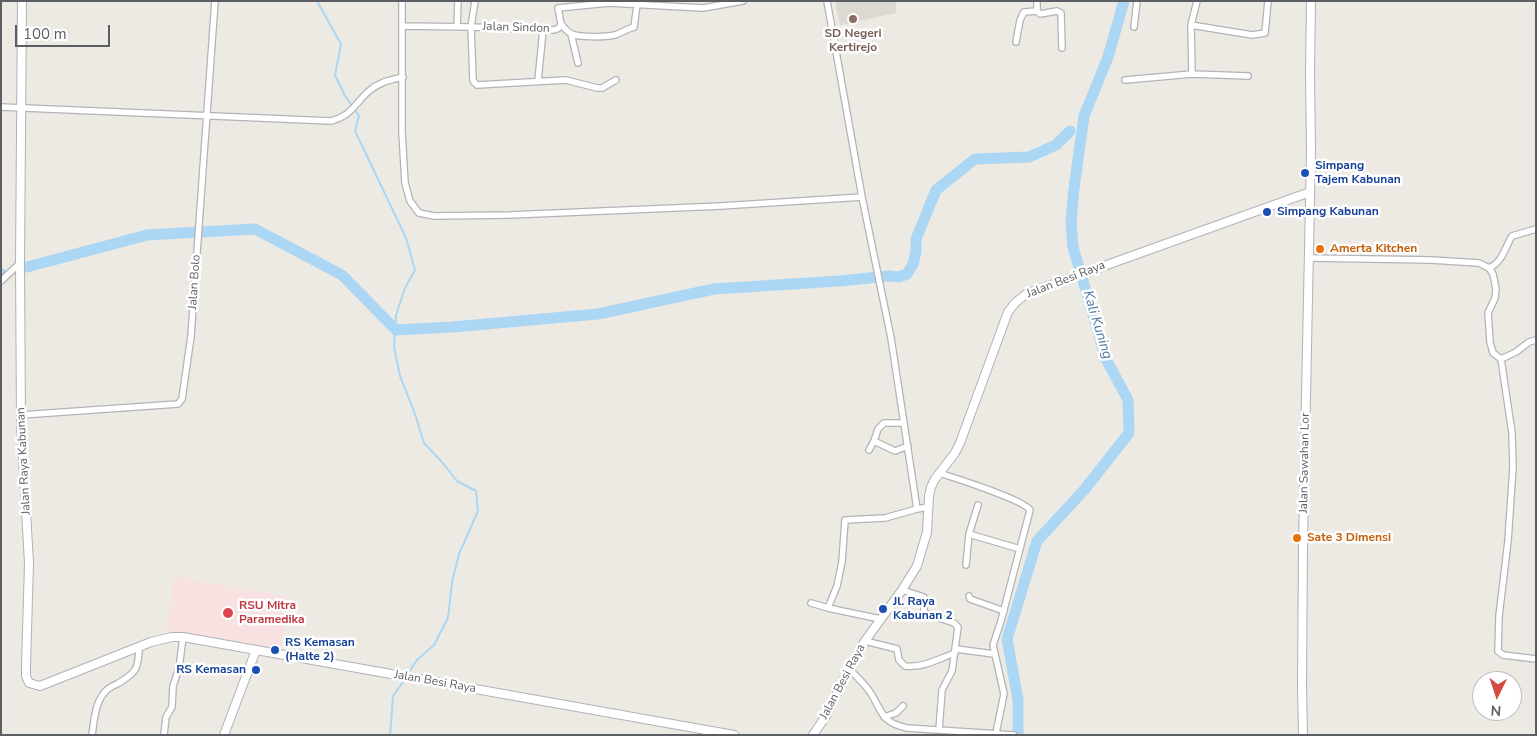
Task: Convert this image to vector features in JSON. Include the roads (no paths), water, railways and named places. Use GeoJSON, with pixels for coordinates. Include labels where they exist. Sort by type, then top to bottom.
{"type":"FeatureCollection","features":[{"type":"Feature","properties":{"kind":"street","name":"Jalan Raya Kabunan"},"geometry":{"type":"LineString","coordinates":[[22,1],[21,415],[29,563],[27,680],[40,686],[160,639],[183,638],[256,650]]}},
{"type":"Feature","properties":{"kind":"street","name":"Jalan Bolo"},"geometry":{"type":"LineString","coordinates":[[21,415],[178,404],[182,399],[191,336],[215,1]]}},
{"type":"Feature","properties":{"kind":"street"},"geometry":{"type":"LineString","coordinates":[[402,1],[402,132],[405,183],[414,208],[419,213],[426,215],[510,215],[721,206],[862,197]]}},
{"type":"Feature","properties":{"kind":"street"},"geometry":{"type":"LineString","coordinates":[[457,27],[458,1]]}},
{"type":"Feature","properties":{"kind":"street","name":"Jalan Sindon"},"geometry":{"type":"LineString","coordinates":[[474,1],[471,27],[543,30],[557,30],[561,24],[558,8],[609,2],[703,8],[743,1]]}},
{"type":"Feature","properties":{"kind":"street"},"geometry":{"type":"LineString","coordinates":[[555,1],[558,8]]}},
{"type":"Feature","properties":{"kind":"street"},"geometry":{"type":"LineString","coordinates":[[827,1],[862,197],[891,338],[917,508]]}},
{"type":"Feature","properties":{"kind":"street"},"geometry":{"type":"LineString","coordinates":[[1037,1],[1037,11]]}},
{"type":"Feature","properties":{"kind":"street"},"geometry":{"type":"LineString","coordinates":[[1134,26],[1137,1]]}},
{"type":"Feature","properties":{"kind":"street"},"geometry":{"type":"LineString","coordinates":[[1192,74],[1191,25],[1197,1]]}},
{"type":"Feature","properties":{"kind":"street"},"geometry":{"type":"LineString","coordinates":[[1191,25],[1252,35],[1265,33],[1268,1]]}},
{"type":"Feature","properties":{"kind":"street"},"geometry":{"type":"LineString","coordinates":[[1310,192],[1311,1]]}},
{"type":"Feature","properties":{"kind":"street"},"geometry":{"type":"LineString","coordinates":[[571,34],[609,36],[634,27],[637,5]]}},
{"type":"Feature","properties":{"kind":"street"},"geometry":{"type":"LineString","coordinates":[[1016,42],[1022,14],[1025,11],[1037,11],[1040,14],[1057,11],[1061,13],[1062,48]]}},
{"type":"Feature","properties":{"kind":"street"},"geometry":{"type":"LineString","coordinates":[[561,24],[571,34],[578,63]]}},
{"type":"Feature","properties":{"kind":"street"},"geometry":{"type":"LineString","coordinates":[[403,26],[471,27],[473,80],[475,84],[572,81],[602,88],[616,80]]}},
{"type":"Feature","properties":{"kind":"street"},"geometry":{"type":"LineString","coordinates":[[538,81],[543,30]]}},
{"type":"Feature","properties":{"kind":"street"},"geometry":{"type":"LineString","coordinates":[[1125,80],[1192,74],[1248,76]]}},
{"type":"Feature","properties":{"kind":"street"},"geometry":{"type":"LineString","coordinates":[[1,107],[324,121],[340,118],[349,113],[367,92],[380,83],[402,77]]}},
{"type":"Feature","properties":{"kind":"street","name":"Jalan Sawahan Lor"},"geometry":{"type":"LineString","coordinates":[[1303,735],[1303,572],[1310,192]]}},
{"type":"Feature","properties":{"kind":"street","name":"Jalan Besi Raya"},"geometry":{"type":"LineString","coordinates":[[813,735],[826,716],[848,669],[880,619],[913,574],[921,557],[927,532],[931,487],[960,444],[1008,312],[1015,303],[1026,294],[1310,192]]}},
{"type":"Feature","properties":{"kind":"street"},"geometry":{"type":"LineString","coordinates":[[1489,268],[1494,266],[1501,258],[1512,236],[1536,229]]}},
{"type":"Feature","properties":{"kind":"street"},"geometry":{"type":"LineString","coordinates":[[1308,258],[1431,260],[1479,263],[1489,268],[1496,289],[1495,298],[1488,313],[1490,342],[1493,353],[1501,359],[1512,433],[1513,467],[1508,541],[1499,616],[1498,651],[1502,655],[1536,660]]}},
{"type":"Feature","properties":{"kind":"street"},"geometry":{"type":"LineString","coordinates":[[1,282],[20,264]]}},
{"type":"Feature","properties":{"kind":"street"},"geometry":{"type":"LineString","coordinates":[[1501,359],[1516,352],[1529,342],[1536,340]]}},
{"type":"Feature","properties":{"kind":"street"},"geometry":{"type":"LineString","coordinates":[[869,450],[878,429],[884,423],[904,423]]}},
{"type":"Feature","properties":{"kind":"street"},"geometry":{"type":"LineString","coordinates":[[874,441],[895,452],[908,446]]}},
{"type":"Feature","properties":{"kind":"street"},"geometry":{"type":"LineString","coordinates":[[939,473],[1028,507],[1030,511],[1004,611],[993,645],[1004,694],[996,733]]}},
{"type":"Feature","properties":{"kind":"street"},"geometry":{"type":"LineString","coordinates":[[966,565],[969,534],[978,505]]}},
{"type":"Feature","properties":{"kind":"street"},"geometry":{"type":"LineString","coordinates":[[828,608],[837,586],[842,562],[845,520],[885,518],[917,508],[928,507]]}},
{"type":"Feature","properties":{"kind":"street"},"geometry":{"type":"LineString","coordinates":[[969,534],[1020,549]]}},
{"type":"Feature","properties":{"kind":"street"},"geometry":{"type":"LineString","coordinates":[[902,590],[924,597],[924,613],[956,625],[958,630],[950,675],[942,690],[939,730]]}},
{"type":"Feature","properties":{"kind":"street"},"geometry":{"type":"LineString","coordinates":[[968,596],[970,599],[1004,611]]}},
{"type":"Feature","properties":{"kind":"street"},"geometry":{"type":"LineString","coordinates":[[811,603],[880,619]]}},
{"type":"Feature","properties":{"kind":"street"},"geometry":{"type":"LineString","coordinates":[[164,735],[166,717],[172,706],[173,686],[179,668],[183,638]]}},
{"type":"Feature","properties":{"kind":"street"},"geometry":{"type":"LineString","coordinates":[[865,641],[897,650],[899,660],[905,666],[920,666],[955,651],[994,654]]}},
{"type":"Feature","properties":{"kind":"street"},"geometry":{"type":"LineString","coordinates":[[92,735],[99,700],[107,689],[125,679],[137,667],[139,662],[139,646]]}},
{"type":"Feature","properties":{"kind":"street"},"geometry":{"type":"LineString","coordinates":[[224,735],[256,650]]}},
{"type":"Feature","properties":{"kind":"street","name":"Jalan Besi Raya"},"geometry":{"type":"LineString","coordinates":[[256,650],[734,735]]}},
{"type":"Feature","properties":{"kind":"street"},"geometry":{"type":"LineString","coordinates":[[848,669],[868,690],[884,717],[893,725],[926,732],[939,730],[1012,734]]}},
{"type":"Feature","properties":{"kind":"street"},"geometry":{"type":"LineString","coordinates":[[884,717],[896,713],[903,706]]}},
{"type":"Feature","properties":{"kind":"waterway"},"geometry":{"type":"LineString","coordinates":[[317,1],[341,44],[335,75],[345,96],[359,116],[355,131],[406,238],[415,270],[405,288],[396,315],[394,347],[400,376],[424,443],[457,481],[476,491],[478,511],[459,554],[452,582],[448,618],[434,645],[417,660],[407,675]]}},
{"type":"Feature","properties":{"kind":"waterway","name":"Kali Kuning"},"geometry":{"type":"LineString","coordinates":[[1018,735],[1018,700],[1007,639],[1037,541],[1085,489],[1129,433],[1128,400],[1106,359],[1073,247],[1071,223],[1084,116],[1108,57],[1124,1]]}},
{"type":"Feature","properties":{"kind":"waterway"},"geometry":{"type":"LineString","coordinates":[[27,267],[147,235],[255,229],[342,275],[396,330],[453,327],[598,314],[714,289],[889,276],[899,277],[907,274],[913,264],[916,252],[916,239],[936,190],[975,159],[1029,157],[1056,145],[1070,131]]}},
{"type":"Feature","properties":{"kind":"waterway"},"geometry":{"type":"LineString","coordinates":[[390,735],[393,696],[405,679]]}},
{"type":"Feature","properties":{"kind":"place","name":"SD Negeri Kertirejo"},"geometry":{"type":"Point","coordinates":[853,19]}},
{"type":"Feature","properties":{"kind":"place","name":"Simpang Tajem Kabunan"},"geometry":{"type":"Point","coordinates":[1305,173]}},
{"type":"Feature","properties":{"kind":"place","name":"Simpang Kabunan"},"geometry":{"type":"Point","coordinates":[1267,212]}},
{"type":"Feature","properties":{"kind":"place","name":"Amerta Kitchen"},"geometry":{"type":"Point","coordinates":[1320,249]}},
{"type":"Feature","properties":{"kind":"place","name":"Sate 3 Dimensi"},"geometry":{"type":"Point","coordinates":[1297,538]}},
{"type":"Feature","properties":{"kind":"place","name":"Jl. Raya Kabunan 2"},"geometry":{"type":"Point","coordinates":[883,609]}},
{"type":"Feature","properties":{"kind":"place","name":"RSU Mitra Paramedika"},"geometry":{"type":"Point","coordinates":[228,613]}},
{"type":"Feature","properties":{"kind":"place","name":"RS Kemasan (Halte 2)"},"geometry":{"type":"Point","coordinates":[275,650]}},
{"type":"Feature","properties":{"kind":"place","name":"RS Kemasan"},"geometry":{"type":"Point","coordinates":[256,670]}}]}
